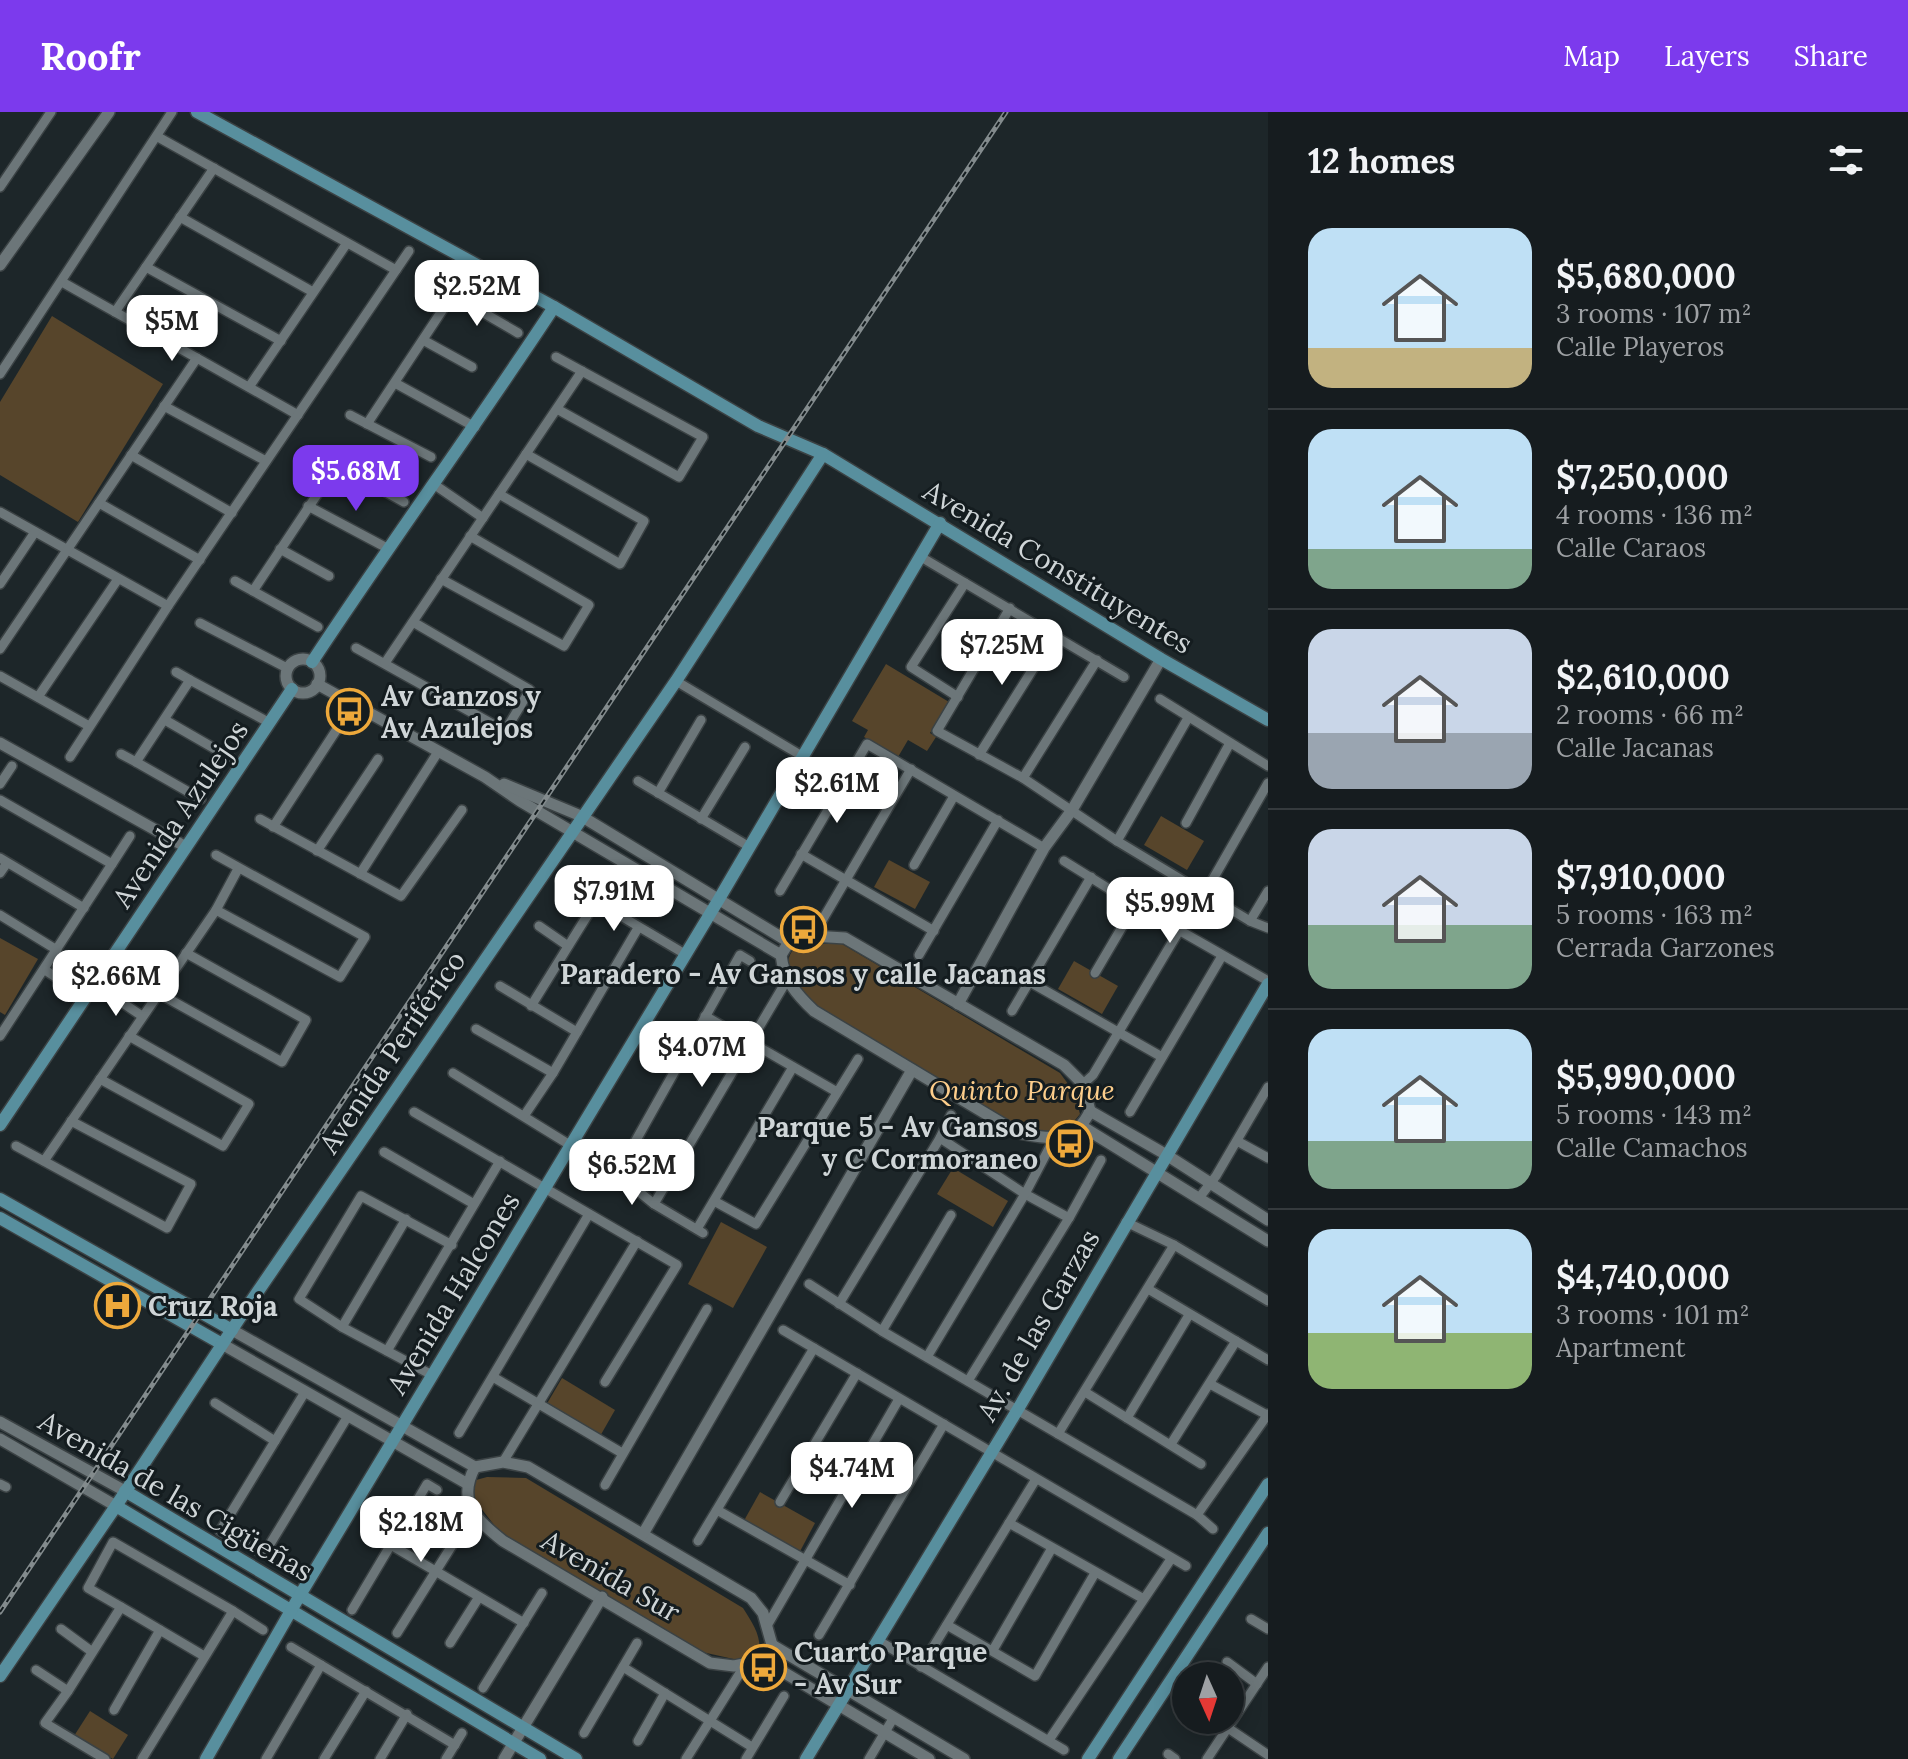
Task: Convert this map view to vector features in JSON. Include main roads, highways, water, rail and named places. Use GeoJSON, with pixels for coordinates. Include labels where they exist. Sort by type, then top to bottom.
{"type":"FeatureCollection","features":[{"type":"Feature","properties":{"kind":"main road","name":"Avenida Constituyentes"},"geometry":{"type":"LineString","coordinates":[[197,112],[554,307],[758,426],[823,454],[1161,659],[1268,720]]}},
{"type":"Feature","properties":{"kind":"main road"},"geometry":{"type":"LineString","coordinates":[[312,662],[387,548],[440,488],[469,424],[554,307]]}},
{"type":"Feature","properties":{"kind":"main road","name":"Avenida Periférico"},"geometry":{"type":"LineString","coordinates":[[0,1676],[222,1344],[676,681],[823,454]]}},
{"type":"Feature","properties":{"kind":"main road","name":"Avenida Halcones"},"geometry":{"type":"LineString","coordinates":[[206,1759],[290,1611],[393,1442],[428,1373],[547,1188],[802,756],[925,559],[940,523]]}},
{"type":"Feature","properties":{"kind":"main road","name":"Avenida Azulejos"},"geometry":{"type":"LineString","coordinates":[[0,1125],[292,689]]}},
{"type":"Feature","properties":{"kind":"main road","name":"Av. de las Garzas"},"geometry":{"type":"LineString","coordinates":[[806,1759],[847,1690],[883,1643],[986,1451],[1021,1411],[1131,1223],[1154,1173],[1268,982]]}},
{"type":"Feature","properties":{"kind":"main road"},"geometry":{"type":"LineString","coordinates":[[0,1199],[232,1330]]}},
{"type":"Feature","properties":{"kind":"main road"},"geometry":{"type":"LineString","coordinates":[[0,1218],[222,1344]]}},
{"type":"Feature","properties":{"kind":"main road"},"geometry":{"type":"LineString","coordinates":[[134,1294],[143,1280]]}},
{"type":"Feature","properties":{"kind":"main road"},"geometry":{"type":"LineString","coordinates":[[1088,1759],[1268,1484]]}},
{"type":"Feature","properties":{"kind":"main road","name":"Avenida de las Cigüeñas"},"geometry":{"type":"LineString","coordinates":[[125,1491],[576,1759]]}},
{"type":"Feature","properties":{"kind":"main road","name":"Avenida de las Cigüeñas"},"geometry":{"type":"LineString","coordinates":[[116,1506],[540,1759]]}},
{"type":"Feature","properties":{"kind":"main road"},"geometry":{"type":"LineString","coordinates":[[1119,1759],[1268,1533]]}},
{"type":"Feature","properties":{"kind":"railway"},"geometry":{"type":"LineString","coordinates":[[0,1612],[1006,112]]}},
{"type":"Feature","properties":{"kind":"place","name":"Av Ganzos y Av Azulejos"},"geometry":{"type":"Point","coordinates":[350,712]}},
{"type":"Feature","properties":{"kind":"place","name":"Paradero - Av Gansos y calle Jacanas"},"geometry":{"type":"Point","coordinates":[803,930]}},
{"type":"Feature","properties":{"kind":"place","name":"Parque 5 - Av Gansos y C Cormoraneo"},"geometry":{"type":"Point","coordinates":[1069,1143]}},
{"type":"Feature","properties":{"kind":"place","name":"Cruz Roja"},"geometry":{"type":"Point","coordinates":[117,1306]}},
{"type":"Feature","properties":{"kind":"place","name":"Cuarto Parque - Av Sur"},"geometry":{"type":"Point","coordinates":[763,1668]}},
{"type":"Feature","properties":{"kind":"park label","name":"Quinto Parque"},"geometry":{"type":"Point","coordinates":[1022,1090]}}]}
